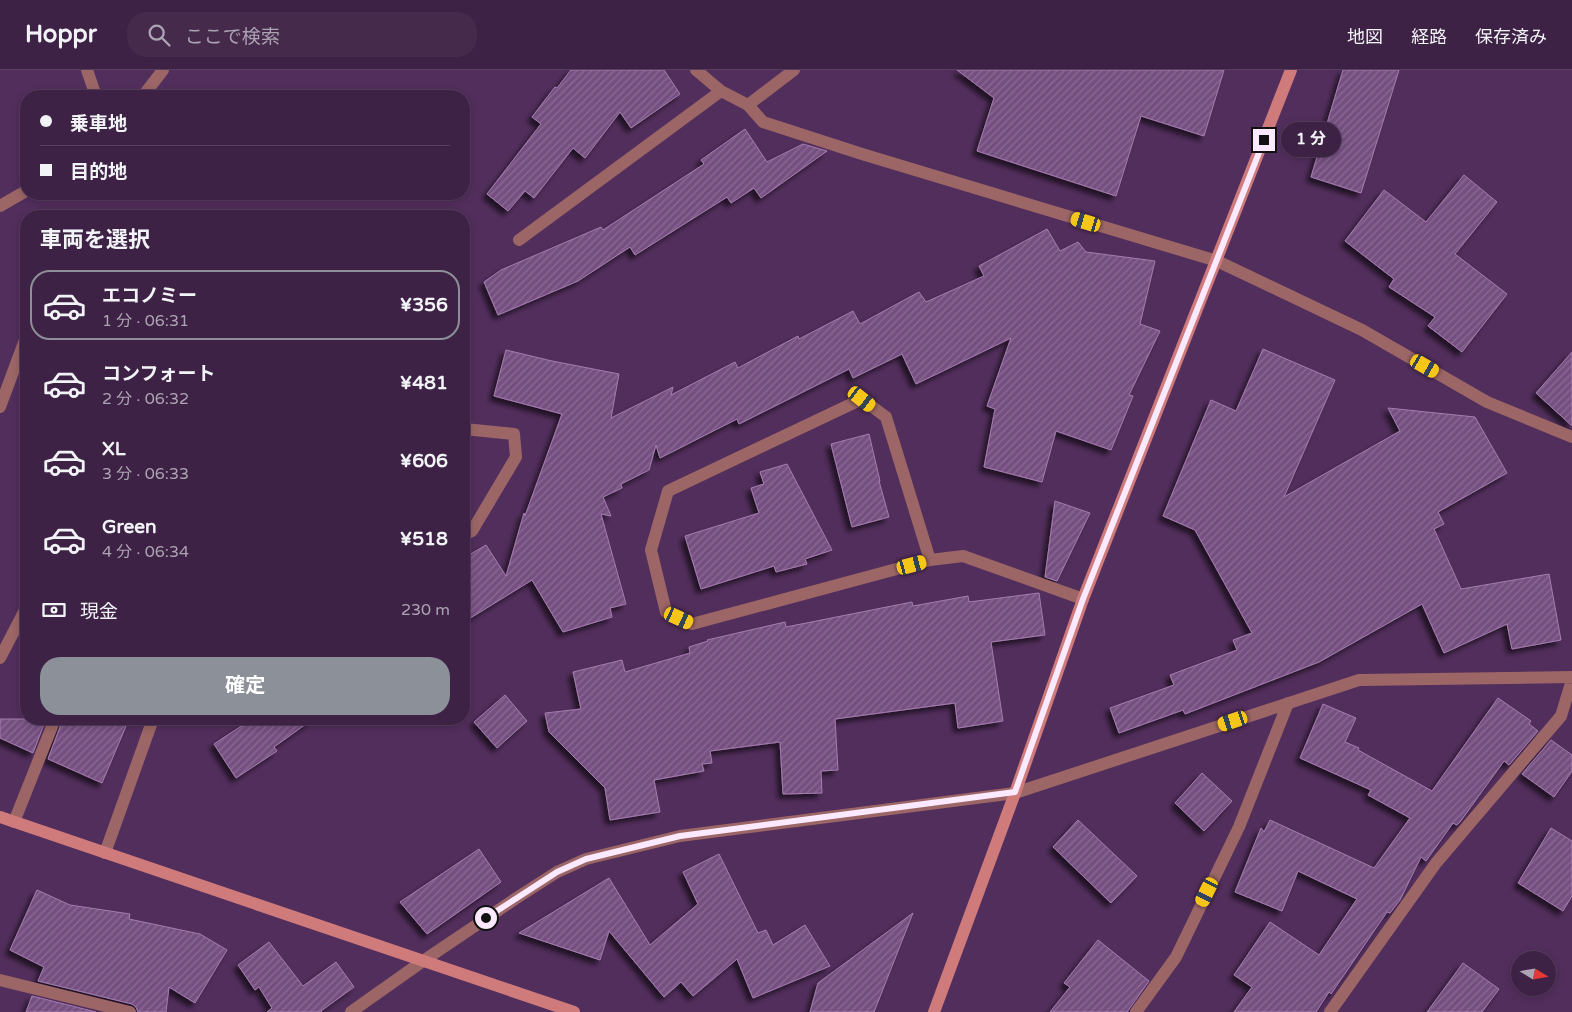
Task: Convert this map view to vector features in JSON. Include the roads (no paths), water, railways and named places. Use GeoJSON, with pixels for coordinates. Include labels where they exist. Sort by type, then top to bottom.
{"type":"FeatureCollection","features":[{"type":"Feature","properties":{"kind":"street"},"geometry":{"type":"LineString","coordinates":[[87,70],[94,90]]}},
{"type":"Feature","properties":{"kind":"street"},"geometry":{"type":"LineString","coordinates":[[148,90],[163,70]]}},
{"type":"Feature","properties":{"kind":"street"},"geometry":{"type":"LineString","coordinates":[[696,70],[721,91],[748,105],[762,122],[1216,261],[1362,330],[1488,402],[1572,437]]}},
{"type":"Feature","properties":{"kind":"street"},"geometry":{"type":"LineString","coordinates":[[748,105],[794,70]]}},
{"type":"Feature","properties":{"kind":"street"},"geometry":{"type":"LineString","coordinates":[[934,1012],[1015,792],[1083,599],[1291,70]]}},
{"type":"Feature","properties":{"kind":"street"},"geometry":{"type":"LineString","coordinates":[[519,240],[721,91]]}},
{"type":"Feature","properties":{"kind":"street"},"geometry":{"type":"LineString","coordinates":[[0,206],[20,194]]}},
{"type":"Feature","properties":{"kind":"street"},"geometry":{"type":"LineString","coordinates":[[0,406],[20,353]]}},
{"type":"Feature","properties":{"kind":"street"},"geometry":{"type":"LineString","coordinates":[[930,560],[886,418],[862,399],[668,491],[651,550],[666,612],[692,624],[930,560],[963,556],[1083,599]]}},
{"type":"Feature","properties":{"kind":"street"},"geometry":{"type":"LineString","coordinates":[[470,430],[514,434],[516,457],[470,531]]}},
{"type":"Feature","properties":{"kind":"street"},"geometry":{"type":"LineString","coordinates":[[0,658],[20,620]]}},
{"type":"Feature","properties":{"kind":"street"},"geometry":{"type":"LineString","coordinates":[[352,1012],[518,897],[557,872],[586,859],[680,836],[1015,792],[1358,680],[1572,678],[1561,716],[1436,864],[1330,1012]]}},
{"type":"Feature","properties":{"kind":"street"},"geometry":{"type":"LineString","coordinates":[[1136,1012],[1176,957],[1239,827],[1288,703]]}},
{"type":"Feature","properties":{"kind":"street"},"geometry":{"type":"LineString","coordinates":[[14,822],[53,725]]}},
{"type":"Feature","properties":{"kind":"street"},"geometry":{"type":"LineString","coordinates":[[106,853],[151,725]]}},
{"type":"Feature","properties":{"kind":"street"},"geometry":{"type":"LineString","coordinates":[[0,817],[574,1012]]}},
{"type":"Feature","properties":{"kind":"street"},"geometry":{"type":"LineString","coordinates":[[0,980],[130,1012]]}}]}
